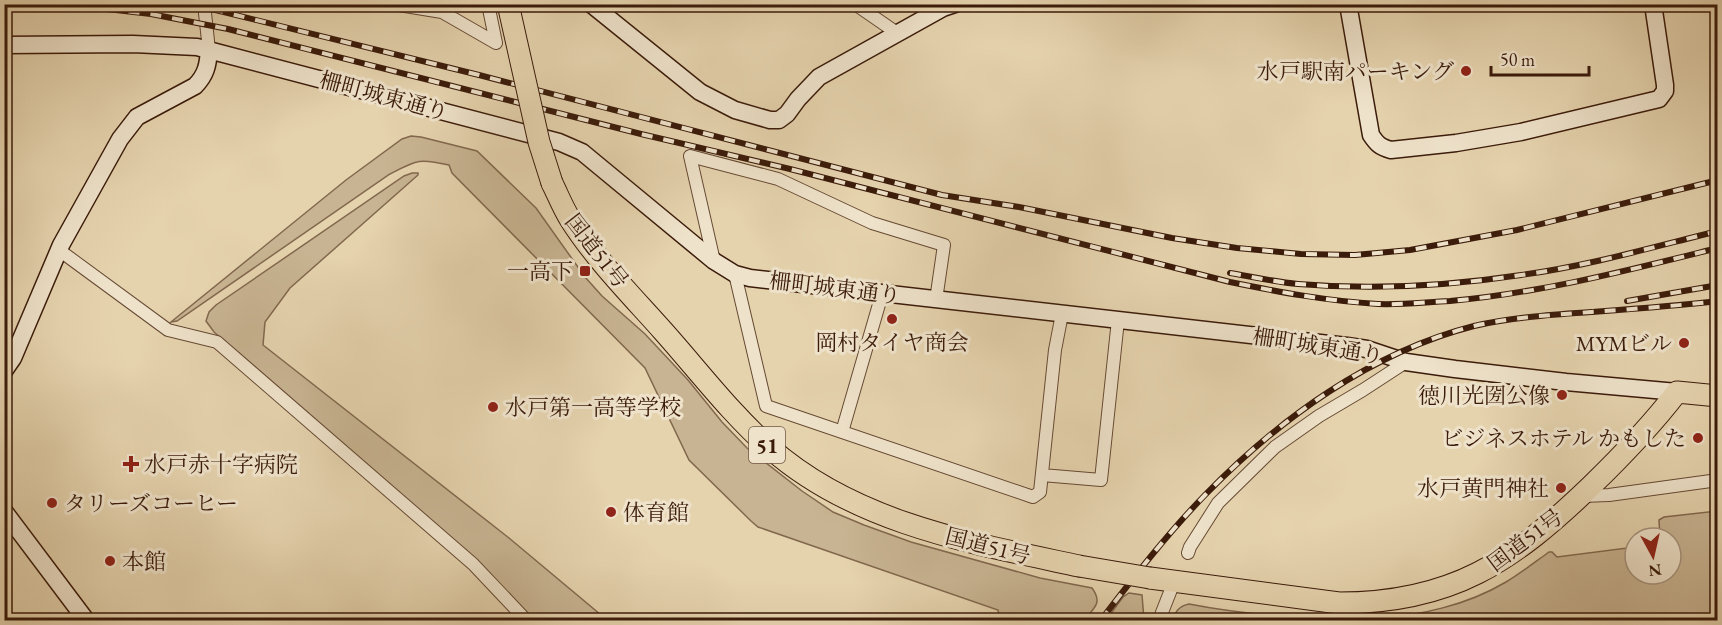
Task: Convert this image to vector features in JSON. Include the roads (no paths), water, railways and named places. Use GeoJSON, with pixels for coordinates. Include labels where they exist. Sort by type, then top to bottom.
{"type":"FeatureCollection","features":[{"type":"Feature","properties":{"kind":"highway","name":"国道51号"},"geometry":{"type":"LineString","coordinates":[[508,4],[539,142],[552,183],[570,219],[595,254],[739,417],[770,448],[803,473],[839,495],[880,515],[977,545],[1079,566],[1174,582],[1339,603],[1367,603],[1416,596],[1482,572],[1544,530],[1652,425],[1677,392]]}},
{"type":"Feature","properties":{"kind":"highway","name":"柵町城東通り"},"geometry":{"type":"LineString","coordinates":[[1677,392],[1718,396]]}},
{"type":"Feature","properties":{"kind":"street"},"geometry":{"type":"LineString","coordinates":[[4,371],[13,358],[58,250],[128,126],[136,117],[195,86],[201,80],[208,63],[209,50],[204,4]]}},
{"type":"Feature","properties":{"kind":"street"},"geometry":{"type":"LineString","coordinates":[[393,4],[442,12],[496,43],[488,4]]}},
{"type":"Feature","properties":{"kind":"street"},"geometry":{"type":"LineString","coordinates":[[591,4],[700,92],[735,110],[771,120],[779,120],[787,114],[819,77],[943,8],[955,4]]}},
{"type":"Feature","properties":{"kind":"street"},"geometry":{"type":"LineString","coordinates":[[855,4],[897,33]]}},
{"type":"Feature","properties":{"kind":"street"},"geometry":{"type":"LineString","coordinates":[[1348,4],[1371,135],[1382,148],[1391,150],[1446,145],[1521,132],[1659,99],[1665,91],[1665,85],[1653,4]]}},
{"type":"Feature","properties":{"kind":"street","name":"柵町城東通り"},"geometry":{"type":"LineString","coordinates":[[4,45],[161,45],[209,50],[568,145],[582,152],[714,261],[735,274],[750,278],[1367,349],[1406,362],[1560,381],[1677,392]]}},
{"type":"Feature","properties":{"kind":"street"},"geometry":{"type":"LineString","coordinates":[[714,261],[690,156],[778,179],[872,223],[944,245],[936,300]]}},
{"type":"Feature","properties":{"kind":"street"},"geometry":{"type":"LineString","coordinates":[[58,250],[168,330],[217,342],[473,564],[526,621]]}},
{"type":"Feature","properties":{"kind":"street"},"geometry":{"type":"LineString","coordinates":[[735,274],[766,406],[1033,497],[1040,492],[1055,350],[1062,314]]}},
{"type":"Feature","properties":{"kind":"street"},"geometry":{"type":"LineString","coordinates":[[842,432],[882,294]]}},
{"type":"Feature","properties":{"kind":"street"},"geometry":{"type":"LineString","coordinates":[[1042,475],[1101,480],[1118,320]]}},
{"type":"Feature","properties":{"kind":"street"},"geometry":{"type":"LineString","coordinates":[[1188,554],[1190,547],[1218,503],[1275,447],[1318,416],[1406,362]]}},
{"type":"Feature","properties":{"kind":"street"},"geometry":{"type":"LineString","coordinates":[[1580,496],[1609,495],[1718,480]]}},
{"type":"Feature","properties":{"kind":"street"},"geometry":{"type":"LineString","coordinates":[[4,511],[86,621]]}},
{"type":"Feature","properties":{"kind":"street"},"geometry":{"type":"LineString","coordinates":[[1159,621],[1174,582]]}},
{"type":"Feature","properties":{"kind":"railway"},"geometry":{"type":"LineString","coordinates":[[63,4],[151,14],[228,29],[641,134],[790,169],[1230,282],[1285,293],[1359,303],[1405,304],[1450,301],[1585,280],[1718,248]]}},
{"type":"Feature","properties":{"kind":"railway"},"geometry":{"type":"LineString","coordinates":[[191,4],[479,75],[942,195],[1019,207],[1172,238],[1237,248],[1301,254],[1355,255],[1410,250],[1517,230],[1718,180]]}},
{"type":"Feature","properties":{"kind":"railway"},"geometry":{"type":"LineString","coordinates":[[1230,273],[1281,282],[1326,286],[1382,287],[1466,282],[1571,267],[1718,231]]}},
{"type":"Feature","properties":{"kind":"railway"},"geometry":{"type":"LineString","coordinates":[[1627,301],[1718,285]]}},
{"type":"Feature","properties":{"kind":"railway"},"geometry":{"type":"LineString","coordinates":[[1101,620],[1177,525],[1233,467],[1295,415],[1363,371],[1436,338],[1489,323],[1532,317],[1718,301]]}},
{"type":"Feature","properties":{"kind":"place","name":"水戸駅南パーキング"},"geometry":{"type":"Point","coordinates":[1466,71]}},
{"type":"Feature","properties":{"kind":"place","name":"一高下"},"geometry":{"type":"Point","coordinates":[585,271]}},
{"type":"Feature","properties":{"kind":"place","name":"岡村タイヤ商会"},"geometry":{"type":"Point","coordinates":[892,319]}},
{"type":"Feature","properties":{"kind":"place","name":"MYMビル"},"geometry":{"type":"Point","coordinates":[1684,343]}},
{"type":"Feature","properties":{"kind":"place","name":"徳川光圀公像"},"geometry":{"type":"Point","coordinates":[1562,395]}},
{"type":"Feature","properties":{"kind":"place","name":"水戸第一高等学校"},"geometry":{"type":"Point","coordinates":[493,407]}},
{"type":"Feature","properties":{"kind":"place","name":"ビジネスホテル かもした"},"geometry":{"type":"Point","coordinates":[1698,438]}},
{"type":"Feature","properties":{"kind":"place","name":"水戸赤十字病院"},"geometry":{"type":"Point","coordinates":[131,464]}},
{"type":"Feature","properties":{"kind":"place","name":"水戸黄門神社"},"geometry":{"type":"Point","coordinates":[1561,488]}},
{"type":"Feature","properties":{"kind":"place","name":"タリーズコーヒー"},"geometry":{"type":"Point","coordinates":[52,503]}},
{"type":"Feature","properties":{"kind":"place","name":"体育館"},"geometry":{"type":"Point","coordinates":[611,512]}},
{"type":"Feature","properties":{"kind":"place","name":"本館"},"geometry":{"type":"Point","coordinates":[110,561]}}]}
